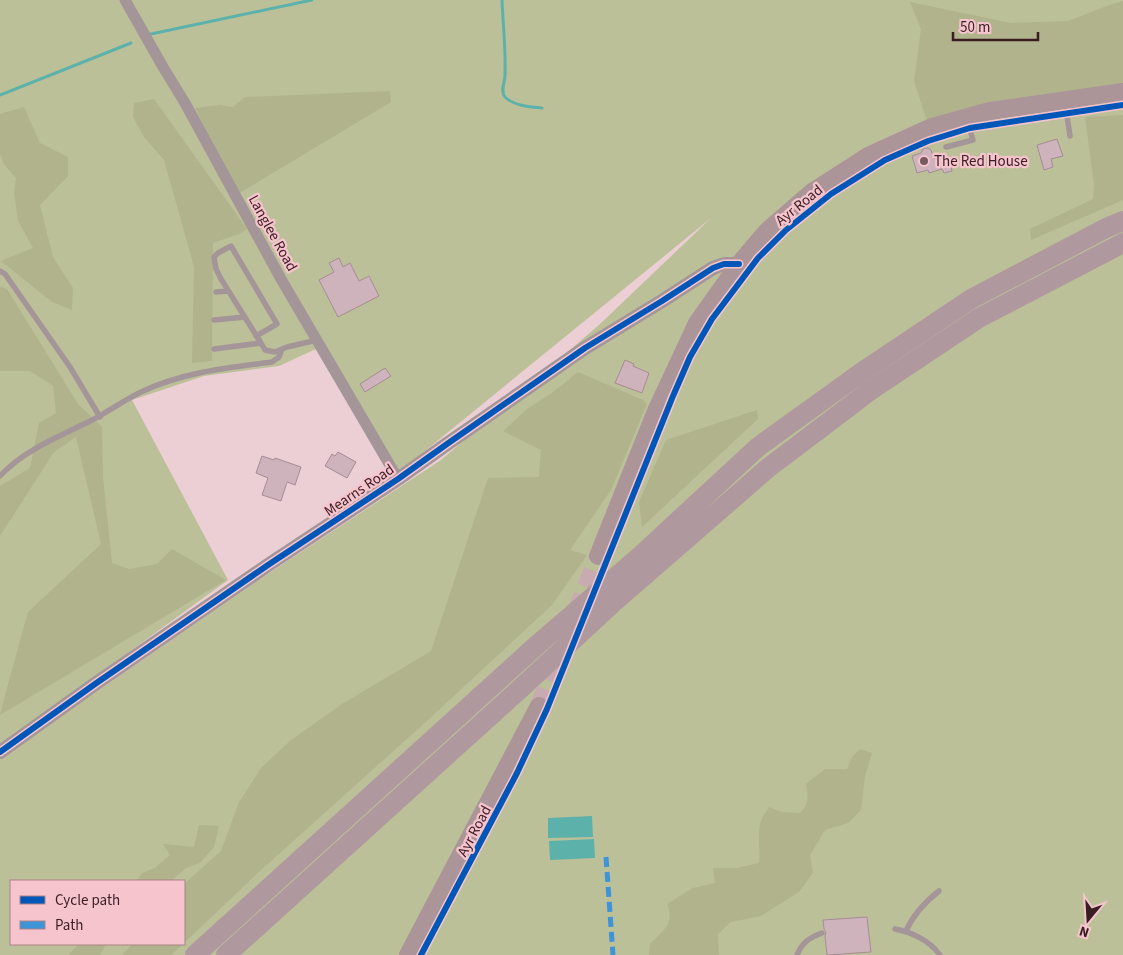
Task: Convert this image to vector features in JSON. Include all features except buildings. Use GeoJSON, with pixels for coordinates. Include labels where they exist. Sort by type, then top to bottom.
{"type":"FeatureCollection","features":[{"type":"Feature","properties":{"kind":"highway"},"geometry":{"type":"LineString","coordinates":[[195,955],[758,448],[862,372],[971,299],[1106,228],[1123,221]]}},
{"type":"Feature","properties":{"kind":"highway"},"geometry":{"type":"LineString","coordinates":[[226,955],[614,602],[768,468],[871,390],[979,318],[1123,243]]}},
{"type":"Feature","properties":{"kind":"main road","name":"Ayr Road"},"geometry":{"type":"LineString","coordinates":[[598,556],[656,410],[697,323],[739,264],[767,231],[812,192],[852,166],[868,156],[932,127],[990,111],[1123,92]]}},
{"type":"Feature","properties":{"kind":"main road","name":"Ayr Road"},"geometry":{"type":"LineString","coordinates":[[408,955],[539,706]]}},
{"type":"Feature","properties":{"kind":"street","name":"Langlee Road"},"geometry":{"type":"LineString","coordinates":[[125,0],[185,103],[281,279],[398,479]]}},
{"type":"Feature","properties":{"kind":"street","name":"Mearns Road"},"geometry":{"type":"LineString","coordinates":[[0,752],[235,588],[398,479],[586,348],[713,268],[724,264],[739,264]]}},
{"type":"Feature","properties":{"kind":"lane"},"geometry":{"type":"LineString","coordinates":[[1064,100],[1070,136]]}},
{"type":"Feature","properties":{"kind":"lane"},"geometry":{"type":"LineString","coordinates":[[946,148],[973,140],[966,118]]}},
{"type":"Feature","properties":{"kind":"lane"},"geometry":{"type":"LineString","coordinates":[[256,336],[277,324],[231,246],[214,257],[216,269],[228,291],[245,317],[256,336],[265,350],[274,352],[317,340]]}},
{"type":"Feature","properties":{"kind":"lane"},"geometry":{"type":"LineString","coordinates":[[0,272],[5,274],[65,360],[100,417]]}},
{"type":"Feature","properties":{"kind":"lane"},"geometry":{"type":"LineString","coordinates":[[216,292],[228,291]]}},
{"type":"Feature","properties":{"kind":"lane"},"geometry":{"type":"LineString","coordinates":[[214,320],[245,317]]}},
{"type":"Feature","properties":{"kind":"lane"},"geometry":{"type":"LineString","coordinates":[[214,348],[261,343]]}},
{"type":"Feature","properties":{"kind":"lane"},"geometry":{"type":"LineString","coordinates":[[0,476],[22,457],[100,417],[141,392],[186,375],[272,362],[279,357],[282,349]]}},
{"type":"Feature","properties":{"kind":"lane"},"geometry":{"type":"LineString","coordinates":[[906,931],[916,914],[938,891]]}},
{"type":"Feature","properties":{"kind":"lane"},"geometry":{"type":"LineString","coordinates":[[895,928],[917,936],[940,955]]}},
{"type":"Feature","properties":{"kind":"lane"},"geometry":{"type":"LineString","coordinates":[[798,955],[805,942],[822,933]]}},
{"type":"Feature","properties":{"kind":"green space"},"geometry":{"type":"Polygon","coordinates":[[[0,0],[1123,0],[1123,955],[0,955],[0,759],[257,581],[441,460],[599,325],[711,218],[393,477],[316,349],[279,366],[204,376],[132,400],[228,580],[0,746],[0,0]]]}},
{"type":"Feature","properties":{"kind":"green space"},"geometry":{"type":"Polygon","coordinates":[[[1123,1],[1123,84],[927,121],[914,81],[921,29],[910,2],[1011,23],[1068,21],[1123,1]]]}},
{"type":"Feature","properties":{"kind":"green space"},"geometry":{"type":"Polygon","coordinates":[[[390,91],[391,102],[238,194],[195,108],[219,105],[233,107],[245,97],[390,91]]]}},
{"type":"Feature","properties":{"kind":"green space"},"geometry":{"type":"Polygon","coordinates":[[[154,99],[247,229],[239,234],[213,243],[212,361],[192,363],[194,267],[164,160],[144,137],[133,117],[134,103],[154,99]]]}},
{"type":"Feature","properties":{"kind":"green space"},"geometry":{"type":"Polygon","coordinates":[[[24,107],[40,143],[68,157],[68,176],[40,205],[53,257],[73,288],[72,310],[52,302],[1,261],[33,248],[18,221],[14,193],[16,178],[4,164],[0,154],[0,114],[24,107]]]}},
{"type":"Feature","properties":{"kind":"green space"},"geometry":{"type":"Polygon","coordinates":[[[1123,115],[1123,200],[1031,240],[1030,229],[1093,199],[1094,184],[1085,117],[1123,115]]]}},
{"type":"Feature","properties":{"kind":"green space"},"geometry":{"type":"Polygon","coordinates":[[[0,287],[7,289],[78,404],[102,427],[103,477],[112,563],[129,569],[157,564],[172,549],[226,580],[0,715],[28,612],[101,544],[76,437],[54,452],[0,536],[0,486],[30,468],[39,423],[56,413],[53,386],[30,371],[0,371],[0,287]]]}},
{"type":"Feature","properties":{"kind":"green space"},"geometry":{"type":"Polygon","coordinates":[[[578,372],[643,400],[647,404],[611,490],[570,550],[587,555],[552,605],[260,871],[185,942],[185,883],[221,851],[239,802],[261,768],[291,740],[342,704],[431,651],[488,478],[539,477],[541,450],[503,431],[527,409],[552,393],[578,372]]]}},
{"type":"Feature","properties":{"kind":"green space"},"geometry":{"type":"Polygon","coordinates":[[[757,410],[758,419],[642,527],[639,502],[666,440],[757,410]]]}},
{"type":"Feature","properties":{"kind":"green space"},"geometry":{"type":"Polygon","coordinates":[[[860,749],[872,753],[865,776],[861,810],[848,823],[825,830],[810,855],[813,873],[799,892],[761,916],[731,922],[718,934],[719,955],[649,955],[650,944],[669,922],[670,917],[667,904],[693,888],[715,883],[713,868],[737,868],[759,863],[760,823],[769,807],[783,812],[800,813],[808,800],[806,784],[825,769],[847,769],[852,757],[860,749]]]}},
{"type":"Feature","properties":{"kind":"green space"},"geometry":{"type":"Polygon","coordinates":[[[199,825],[219,826],[214,847],[200,863],[186,868],[172,880],[138,880],[142,873],[155,868],[170,855],[163,844],[194,847],[199,825]]]}},
{"type":"Feature","properties":{"kind":"green space"},"geometry":{"type":"Polygon","coordinates":[[[78,945],[105,945],[100,955],[68,955],[78,945]]]}},
{"type":"Feature","properties":{"kind":"green space"},"geometry":{"type":"Polygon","coordinates":[[[131,945],[182,945],[171,955],[122,955],[131,945]]]}},
{"type":"Feature","properties":{"kind":"water"},"geometry":{"type":"Polygon","coordinates":[[[592,816],[593,837],[548,838],[548,818],[592,816]]]}},
{"type":"Feature","properties":{"kind":"water"},"geometry":{"type":"Polygon","coordinates":[[[594,839],[595,858],[550,860],[549,841],[594,839]]]}},
{"type":"Feature","properties":{"kind":"waterway"},"geometry":{"type":"LineString","coordinates":[[151,34],[312,0]]}},
{"type":"Feature","properties":{"kind":"waterway"},"geometry":{"type":"LineString","coordinates":[[502,0],[505,56],[504,95],[509,100],[518,104],[542,108]]}},
{"type":"Feature","properties":{"kind":"waterway"},"geometry":{"type":"LineString","coordinates":[[0,95],[131,43]]}},
{"type":"Feature","properties":{"kind":"tunnel"},"geometry":{"type":"LineString","coordinates":[[576,612],[598,556]]}},
{"type":"Feature","properties":{"kind":"tunnel"},"geometry":{"type":"LineString","coordinates":[[539,706],[561,651]]}},
{"type":"Feature","properties":{"kind":"marked path"},"geometry":{"type":"LineString","coordinates":[[606,857],[613,955]]}},
{"type":"Feature","properties":{"kind":"cycle path"},"geometry":{"type":"LineString","coordinates":[[421,955],[517,773],[547,709],[690,357],[712,319],[758,258],[786,230],[831,194],[885,160],[928,141],[970,128],[1123,105]]}},
{"type":"Feature","properties":{"kind":"cycle path"},"geometry":{"type":"LineString","coordinates":[[0,752],[95,684],[268,565],[398,479],[585,348],[713,268],[724,264],[739,264]]}},
{"type":"Feature","properties":{"kind":"place","name":"The Red House"},"geometry":{"type":"Point","coordinates":[924,161]}}]}
